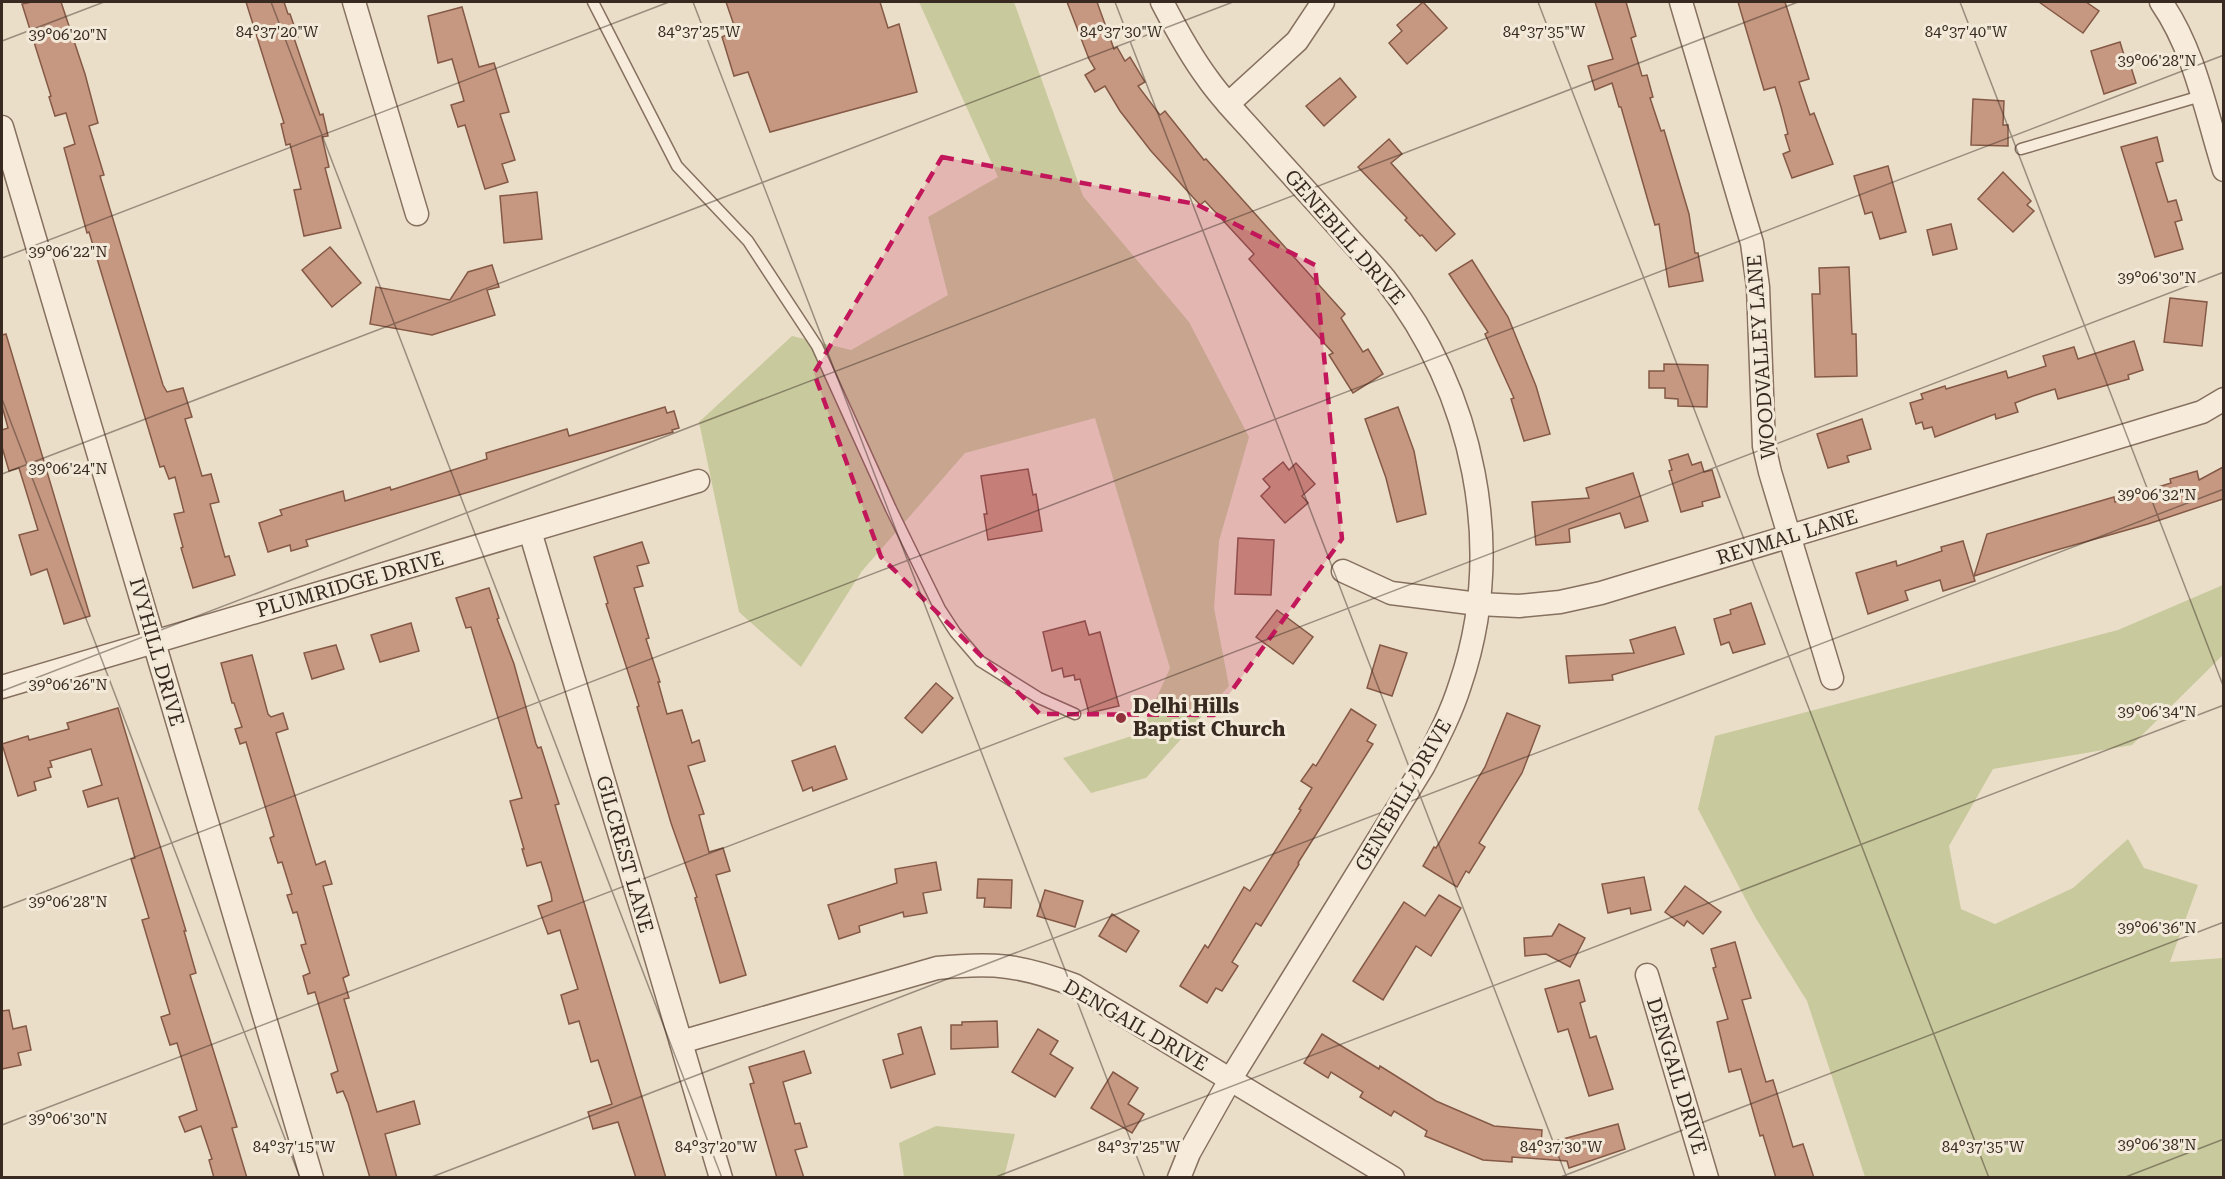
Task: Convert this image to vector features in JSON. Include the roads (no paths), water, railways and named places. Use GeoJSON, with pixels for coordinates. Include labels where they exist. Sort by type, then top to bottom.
{"type":"FeatureCollection","features":[{"type":"Feature","properties":{"kind":"street"},"geometry":{"type":"LineString","coordinates":[[354,2],[417,214]]}},
{"type":"Feature","properties":{"kind":"street","name":"GENEBILL DRIVE"},"geometry":{"type":"LineString","coordinates":[[1162,2],[1180,37],[1208,80],[1384,279],[1414,320],[1435,356],[1455,403],[1470,451],[1478,492],[1482,542],[1478,604],[1472,644],[1461,683],[1446,722],[1423,767],[1230,1080],[1189,1153],[1179,1178]]}},
{"type":"Feature","properties":{"kind":"street"},"geometry":{"type":"LineString","coordinates":[[1228,104],[1297,41],[1323,2]]}},
{"type":"Feature","properties":{"kind":"street","name":"WOODVALLEY LANE"},"geometry":{"type":"LineString","coordinates":[[1681,2],[1752,243],[1758,287],[1764,446],[1832,678]]}},
{"type":"Feature","properties":{"kind":"street"},"geometry":{"type":"LineString","coordinates":[[2161,2],[2174,20],[2187,48],[2223,170]]}},
{"type":"Feature","properties":{"kind":"street","name":"IVYHILL DRIVE"},"geometry":{"type":"LineString","coordinates":[[2,126],[312,1178]]}},
{"type":"Feature","properties":{"kind":"street","name":"REVMAL LANE"},"geometry":{"type":"LineString","coordinates":[[1343,572],[1390,593],[1478,604],[1519,606],[1560,602],[1601,593],[2202,412],[2223,399]]}},
{"type":"Feature","properties":{"kind":"street","name":"PLUMRIDGE DRIVE"},"geometry":{"type":"LineString","coordinates":[[2,687],[698,481]]}},
{"type":"Feature","properties":{"kind":"street","name":"GILCREST LANE"},"geometry":{"type":"LineString","coordinates":[[530,531],[721,1178]]}},
{"type":"Feature","properties":{"kind":"street","name":"DENGAIL DRIVE"},"geometry":{"type":"LineString","coordinates":[[681,1042],[937,968],[978,964],[1009,966],[1039,972],[1074,985],[1393,1178]]}},
{"type":"Feature","properties":{"kind":"street","name":"DENGAIL DRIVE"},"geometry":{"type":"LineString","coordinates":[[1647,975],[1707,1178]]}},
{"type":"Feature","properties":{"kind":"lane"},"geometry":{"type":"LineString","coordinates":[[593,2],[677,166],[748,241],[818,346],[891,509],[940,609],[955,632],[980,661],[1039,698],[1075,714]]}},
{"type":"Feature","properties":{"kind":"lane"},"geometry":{"type":"LineString","coordinates":[[2021,149],[2201,96]]}},
{"type":"Feature","properties":{"kind":"place","name":"Delhi Hills Baptist Church"},"geometry":{"type":"Point","coordinates":[1121,718]}}]}
